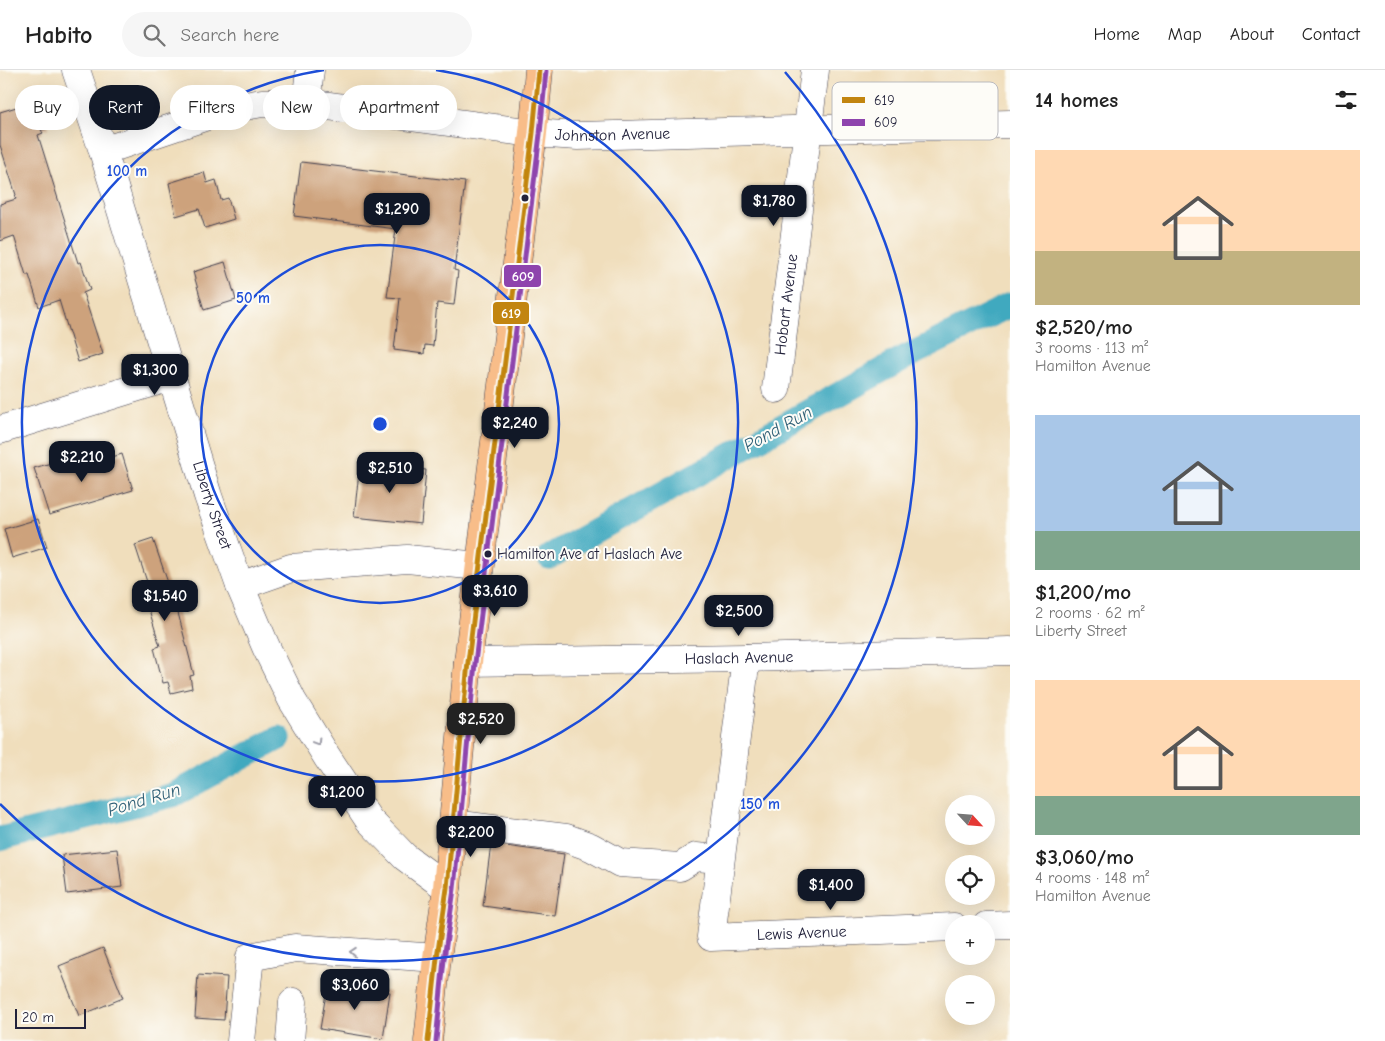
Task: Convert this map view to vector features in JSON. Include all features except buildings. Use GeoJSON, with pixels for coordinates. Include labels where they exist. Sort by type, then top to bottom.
{"type":"FeatureCollection","features":[{"type":"Feature","properties":{"kind":"main road"},"geometry":{"type":"LineString","coordinates":[[428,1041],[447,888],[468,662],[533,133],[539,70]]}},
{"type":"Feature","properties":{"kind":"street","name":"Liberty Street"},"geometry":{"type":"LineString","coordinates":[[76,70],[103,151],[208,496],[240,586],[292,700],[326,757],[369,820],[405,857],[447,888]]}},
{"type":"Feature","properties":{"kind":"street"},"geometry":{"type":"LineString","coordinates":[[308,85],[310,70]]}},
{"type":"Feature","properties":{"kind":"street","name":"Hobart Avenue"},"geometry":{"type":"LineString","coordinates":[[776,389],[815,70]]}},
{"type":"Feature","properties":{"kind":"street","name":"Johnston Avenue"},"geometry":{"type":"LineString","coordinates":[[103,151],[228,110],[263,103]]}},
{"type":"Feature","properties":{"kind":"street","name":"Johnston Avenue"},"geometry":{"type":"LineString","coordinates":[[330,106],[533,133],[578,136],[832,129]]}},
{"type":"Feature","properties":{"kind":"street"},"geometry":{"type":"LineString","coordinates":[[0,430],[172,377]]}},
{"type":"Feature","properties":{"kind":"street"},"geometry":{"type":"LineString","coordinates":[[240,586],[291,568],[407,559],[479,566]]}},
{"type":"Feature","properties":{"kind":"street","name":"Haslach Avenue"},"geometry":{"type":"LineString","coordinates":[[468,662],[746,658],[1010,651]]}},
{"type":"Feature","properties":{"kind":"street"},"geometry":{"type":"LineString","coordinates":[[453,824],[566,838],[591,847],[620,863],[680,867],[696,857],[720,859],[746,658]]}},
{"type":"Feature","properties":{"kind":"street","name":"Lewis Avenue"},"geometry":{"type":"LineString","coordinates":[[720,859],[711,937],[945,927]]}},
{"type":"Feature","properties":{"kind":"street"},"geometry":{"type":"LineString","coordinates":[[995,926],[1010,925]]}},
{"type":"Feature","properties":{"kind":"street"},"geometry":{"type":"LineString","coordinates":[[241,1041],[250,957],[295,948],[437,958]]}},
{"type":"Feature","properties":{"kind":"street"},"geometry":{"type":"LineString","coordinates":[[290,1041],[293,1002]]}},
{"type":"Feature","properties":{"kind":"waterway","name":"Pond Run"},"geometry":{"type":"LineString","coordinates":[[549,557],[902,359],[1010,305]]}},
{"type":"Feature","properties":{"kind":"waterway","name":"Pond Run"},"geometry":{"type":"LineString","coordinates":[[0,839],[173,795],[279,738]]}},
{"type":"Feature","properties":{"kind":"transit line","name":"619"},"geometry":{"type":"LineString","coordinates":[[428,1041],[447,888],[468,662],[533,133],[539,70]]}},
{"type":"Feature","properties":{"kind":"transit line","name":"609"},"geometry":{"type":"LineString","coordinates":[[436,1041],[444,959],[454,889],[475,663],[540,134],[546,71]]}},
{"type":"Feature","properties":{"kind":"place","name":"Hamilton Ave at Haslach Ave"},"geometry":{"type":"Point","coordinates":[488,554]}}]}
